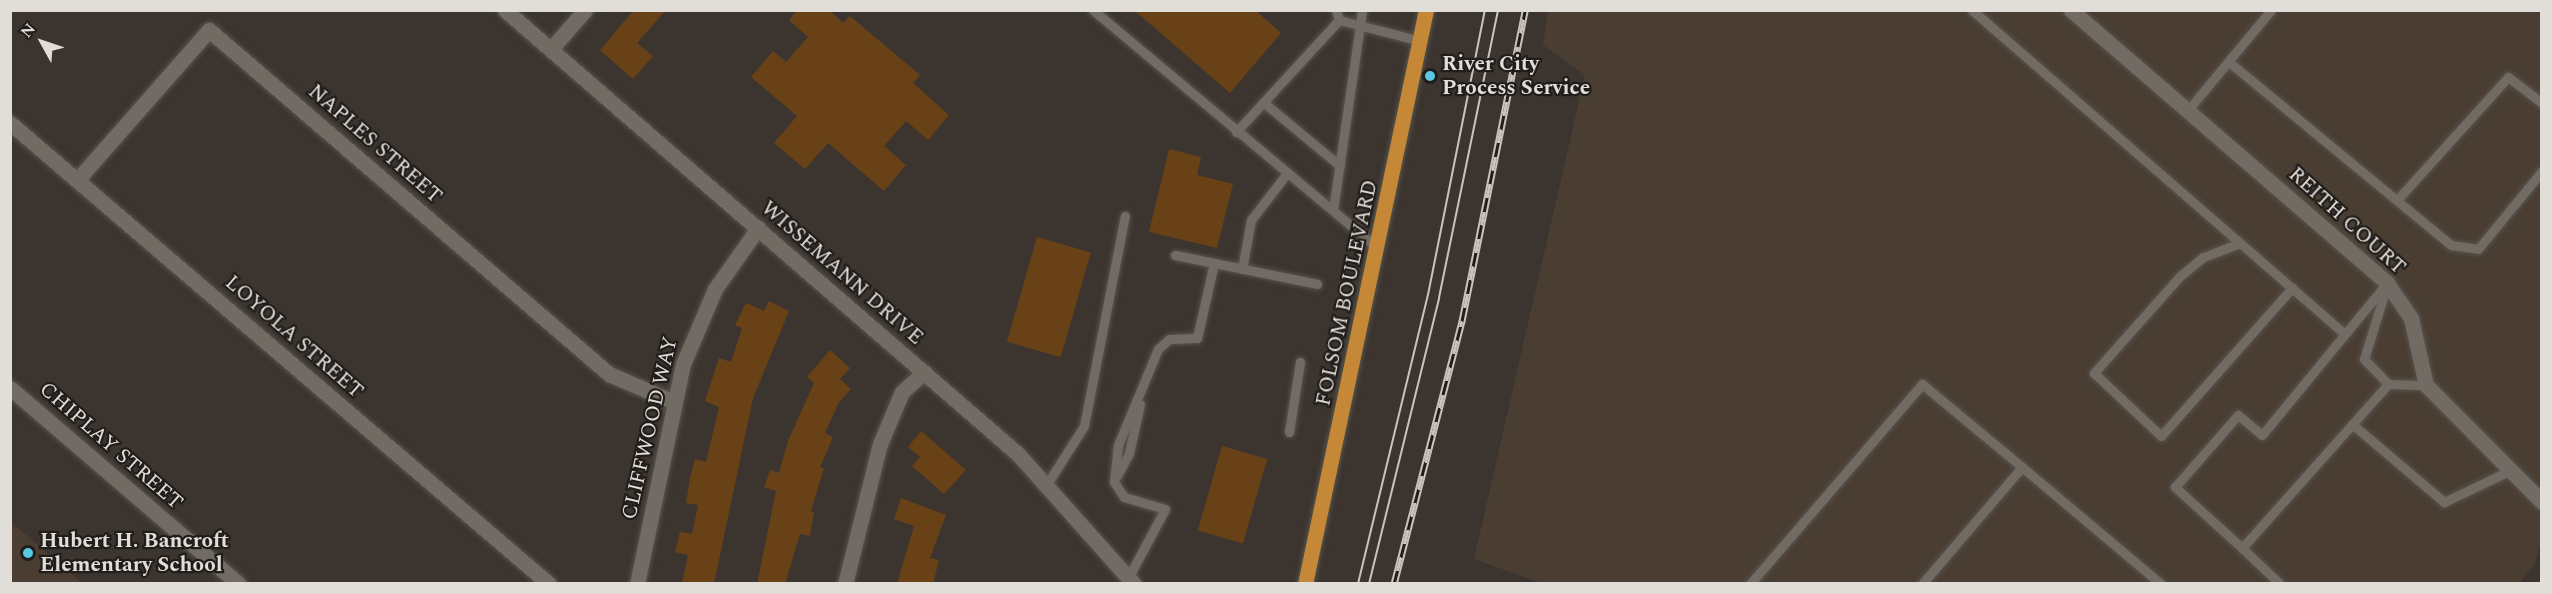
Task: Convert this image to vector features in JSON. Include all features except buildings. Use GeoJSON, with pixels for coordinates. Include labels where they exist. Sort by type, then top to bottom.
{"type":"FeatureCollection","features":[{"type":"Feature","properties":{"kind":"main road","name":"FOLSOM BOULEVARD"},"geometry":{"type":"LineString","coordinates":[[1305,584],[1378,248],[1426,10]]}},
{"type":"Feature","properties":{"kind":"street","name":"WISSEMANN DRIVE"},"geometry":{"type":"LineString","coordinates":[[505,10],[924,372],[1047,484],[1131,581]]}},
{"type":"Feature","properties":{"kind":"street"},"geometry":{"type":"LineString","coordinates":[[551,49],[585,10]]}},
{"type":"Feature","properties":{"kind":"street","name":"REITH COURT"},"geometry":{"type":"LineString","coordinates":[[2071,10],[2388,283],[2411,318],[2426,385]]}},
{"type":"Feature","properties":{"kind":"street","name":"NAPLES STREET"},"geometry":{"type":"LineString","coordinates":[[78,180],[209,30],[609,374],[674,402]]}},
{"type":"Feature","properties":{"kind":"street","name":"LOYOLA STREET"},"geometry":{"type":"LineString","coordinates":[[10,123],[549,584]]}},
{"type":"Feature","properties":{"kind":"street","name":"CLIFFWOOD WAY"},"geometry":{"type":"LineString","coordinates":[[637,584],[674,402],[700,319],[715,289],[758,228]]}},
{"type":"Feature","properties":{"kind":"street"},"geometry":{"type":"LineString","coordinates":[[845,584],[880,444],[902,392],[924,372]]}},
{"type":"Feature","properties":{"kind":"street"},"geometry":{"type":"LineString","coordinates":[[2426,385],[2541,502]]}},
{"type":"Feature","properties":{"kind":"street","name":"CHIPLAY STREET"},"geometry":{"type":"LineString","coordinates":[[10,388],[239,584]]}},
{"type":"Feature","properties":{"kind":"lane"},"geometry":{"type":"LineString","coordinates":[[1093,10],[1236,132],[1378,248]]}},
{"type":"Feature","properties":{"kind":"lane"},"geometry":{"type":"LineString","coordinates":[[1333,210],[1362,10]]}},
{"type":"Feature","properties":{"kind":"lane"},"geometry":{"type":"LineString","coordinates":[[1972,10],[2292,288],[2347,332]]}},
{"type":"Feature","properties":{"kind":"lane"},"geometry":{"type":"LineString","coordinates":[[2188,110],[2271,10]]}},
{"type":"Feature","properties":{"kind":"lane"},"geometry":{"type":"LineString","coordinates":[[1236,132],[1337,15],[1361,25],[1420,41]]}},
{"type":"Feature","properties":{"kind":"lane"},"geometry":{"type":"LineString","coordinates":[[2229,62],[2451,244],[2478,249],[2541,171]]}},
{"type":"Feature","properties":{"kind":"lane"},"geometry":{"type":"LineString","coordinates":[[2397,200],[2508,77],[2541,103]]}},
{"type":"Feature","properties":{"kind":"lane"},"geometry":{"type":"LineString","coordinates":[[1263,102],[1340,166]]}},
{"type":"Feature","properties":{"kind":"lane"},"geometry":{"type":"LineString","coordinates":[[1242,269],[1251,220],[1287,173]]}},
{"type":"Feature","properties":{"kind":"lane"},"geometry":{"type":"LineString","coordinates":[[1047,484],[1084,426],[1125,216]]}},
{"type":"Feature","properties":{"kind":"lane"},"geometry":{"type":"LineString","coordinates":[[2241,243],[2203,257],[2180,276],[2094,373],[2161,436],[2292,288]]}},
{"type":"Feature","properties":{"kind":"lane"},"geometry":{"type":"LineString","coordinates":[[1175,255],[1317,284]]}},
{"type":"Feature","properties":{"kind":"lane"},"geometry":{"type":"LineString","coordinates":[[1131,581],[1165,509],[1124,497],[1114,482],[1118,445],[1158,349],[1169,339],[1197,338],[1214,263]]}},
{"type":"Feature","properties":{"kind":"lane"},"geometry":{"type":"LineString","coordinates":[[2280,584],[2175,487],[2238,415],[2262,435],[2388,283]]}},
{"type":"Feature","properties":{"kind":"lane"},"geometry":{"type":"LineString","coordinates":[[2388,283],[2364,359],[2388,384],[2426,385]]}},
{"type":"Feature","properties":{"kind":"lane"},"geometry":{"type":"LineString","coordinates":[[1289,432],[1300,362]]}},
{"type":"Feature","properties":{"kind":"lane"},"geometry":{"type":"LineString","coordinates":[[1750,584],[1922,384],[2161,584]]}},
{"type":"Feature","properties":{"kind":"lane"},"geometry":{"type":"LineString","coordinates":[[2242,548],[2388,384]]}},
{"type":"Feature","properties":{"kind":"lane"},"geometry":{"type":"LineString","coordinates":[[2352,424],[2444,502],[2509,471]]}},
{"type":"Feature","properties":{"kind":"lane"},"geometry":{"type":"LineString","coordinates":[[1922,584],[2022,467]]}},
{"type":"Feature","properties":{"kind":"shaded area"},"geometry":{"type":"Polygon","coordinates":[[[1548,11],[2541,11],[2542,539],[2534,566],[2519,583],[1544,584],[1474,559],[1585,75],[1543,45],[1548,11]]]}},
{"type":"Feature","properties":{"kind":"shaded area","name":"Hubert H. Bancroft Elementary School"},"geometry":{"type":"Polygon","coordinates":[[[11,522],[82,583],[11,583],[11,522]]]}},
{"type":"Feature","properties":{"kind":"tram line"},"geometry":{"type":"LineString","coordinates":[[1358,584],[1428,295],[1485,10]]}},
{"type":"Feature","properties":{"kind":"tram line"},"geometry":{"type":"LineString","coordinates":[[1369,584],[1439,298],[1498,10]]}},
{"type":"Feature","properties":{"kind":"railway"},"geometry":{"type":"LineString","coordinates":[[1394,584],[1462,321],[1525,10]]}},
{"type":"Feature","properties":{"kind":"place","name":"River City Process Service"},"geometry":{"type":"Point","coordinates":[1430,76]}},
{"type":"Feature","properties":{"kind":"place","name":"Hubert H. Bancroft Elementary School"},"geometry":{"type":"Point","coordinates":[28,553]}}]}
